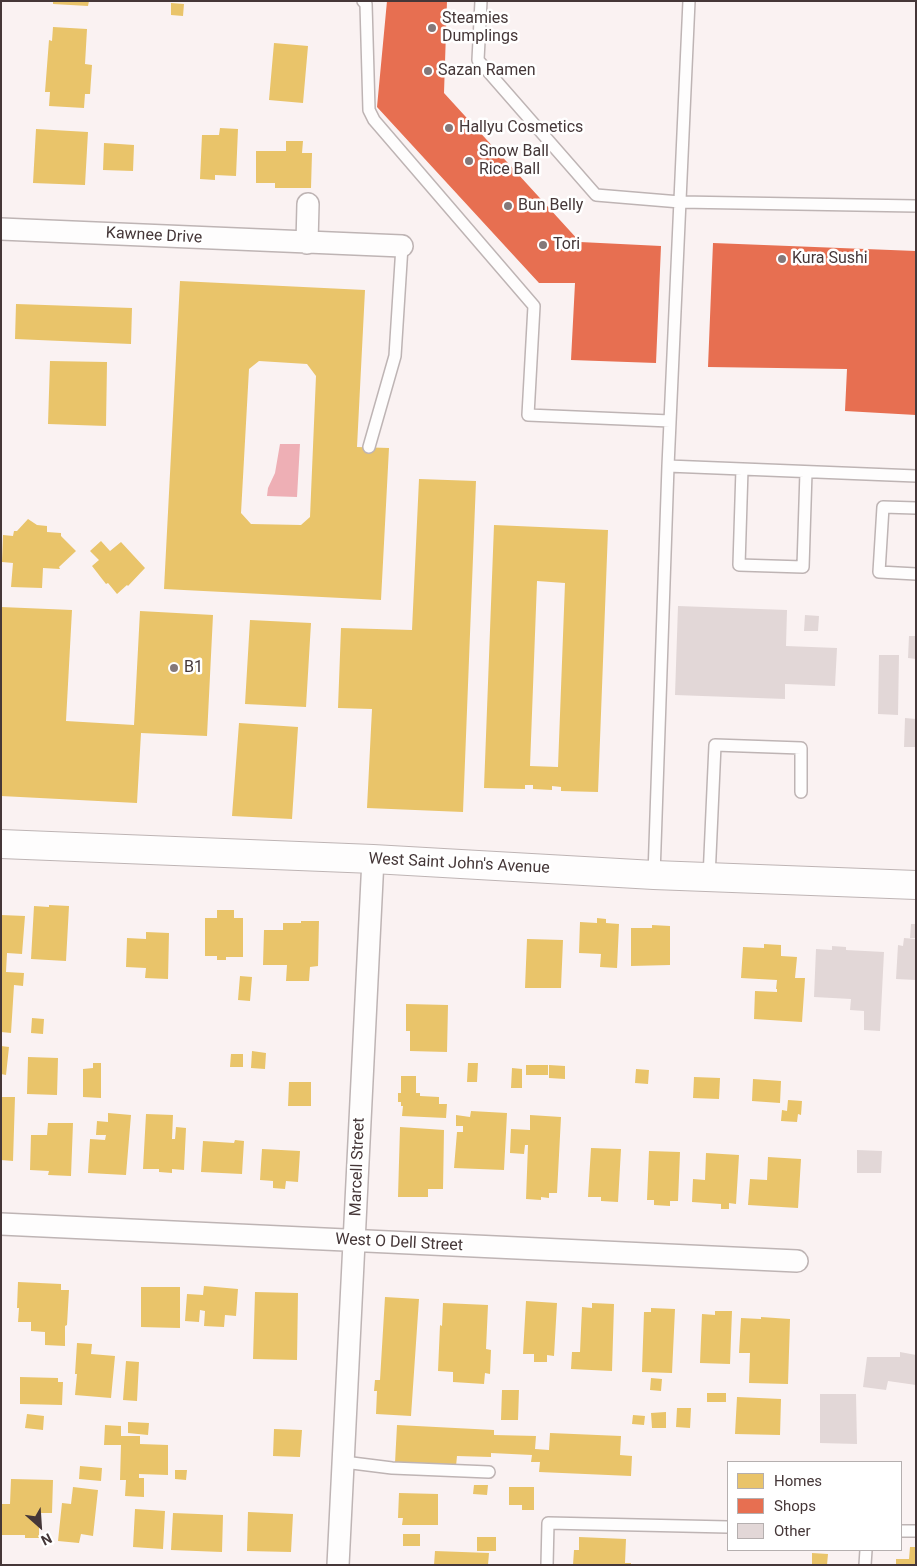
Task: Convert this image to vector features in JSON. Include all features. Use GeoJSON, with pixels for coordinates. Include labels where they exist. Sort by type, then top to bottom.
{"type":"FeatureCollection","features":[{"type":"Feature","properties":{"kind":"street"},"geometry":{"type":"LineString","coordinates":[[307,243],[308,204]]}},
{"type":"Feature","properties":{"kind":"street","name":"Kawnee Drive"},"geometry":{"type":"LineString","coordinates":[[1,229],[402,246]]}},
{"type":"Feature","properties":{"kind":"street","name":"West Saint John's Avenue"},"geometry":{"type":"LineString","coordinates":[[1,844],[373,859],[654,876],[916,885]]}},
{"type":"Feature","properties":{"kind":"street","name":"Marcell Street"},"geometry":{"type":"LineString","coordinates":[[338,1565],[373,859]]}},
{"type":"Feature","properties":{"kind":"street","name":"West O Dell Street"},"geometry":{"type":"LineString","coordinates":[[1,1224],[797,1261]]}},
{"type":"Feature","properties":{"kind":"lane"},"geometry":{"type":"LineString","coordinates":[[363,1],[366,4],[370,110],[374,120],[534,306],[528,414],[670,422]]}},
{"type":"Feature","properties":{"kind":"lane"},"geometry":{"type":"LineString","coordinates":[[481,1],[478,60],[596,195],[680,202],[916,206]]}},
{"type":"Feature","properties":{"kind":"lane"},"geometry":{"type":"LineString","coordinates":[[654,876],[668,466],[689,1]]}},
{"type":"Feature","properties":{"kind":"lane"},"geometry":{"type":"LineString","coordinates":[[369,447],[395,356],[402,246]]}},
{"type":"Feature","properties":{"kind":"lane"},"geometry":{"type":"LineString","coordinates":[[668,466],[916,476]]}},
{"type":"Feature","properties":{"kind":"lane"},"geometry":{"type":"LineString","coordinates":[[742,469],[739,565],[803,567],[806,472]]}},
{"type":"Feature","properties":{"kind":"lane"},"geometry":{"type":"LineString","coordinates":[[916,508],[884,507],[879,572],[916,574]]}},
{"type":"Feature","properties":{"kind":"lane"},"geometry":{"type":"LineString","coordinates":[[710,878],[715,745],[801,748],[801,792]]}},
{"type":"Feature","properties":{"kind":"lane"},"geometry":{"type":"LineString","coordinates":[[344,1462],[392,1468],[489,1472]]}},
{"type":"Feature","properties":{"kind":"lane"},"geometry":{"type":"LineString","coordinates":[[547,1565],[548,1523],[727,1527]]}},
{"type":"Feature","properties":{"kind":"lane"},"geometry":{"type":"LineString","coordinates":[[902,1531],[916,1531]]}},
{"type":"Feature","properties":{"kind":"lane"},"geometry":{"type":"LineString","coordinates":[[866,1551],[866,1565]]}},
{"type":"Feature","properties":{"kind":"shaded area"},"geometry":{"type":"Polygon","coordinates":[[[280,444],[300,444],[297,497],[267,496],[268,488],[275,473],[280,444]]]}},
{"type":"Feature","properties":{"kind":"building: Homes"},"geometry":{"type":"Polygon","coordinates":[[[53,1],[89,1],[88,6],[53,4],[53,1]]]}},
{"type":"Feature","properties":{"kind":"building: Homes"},"geometry":{"type":"Polygon","coordinates":[[[171,3],[184,4],[183,16],[171,15],[171,3]]]}},
{"type":"Feature","properties":{"kind":"building: Homes"},"geometry":{"type":"Polygon","coordinates":[[[53,27],[87,29],[85,64],[92,65],[90,94],[85,94],[84,108],[49,106],[50,92],[45,92],[49,40],[52,41],[53,27]]]}},
{"type":"Feature","properties":{"kind":"building: Homes"},"geometry":{"type":"Polygon","coordinates":[[[274,43],[308,46],[303,103],[269,100],[274,43]]]}},
{"type":"Feature","properties":{"kind":"building: Homes"},"geometry":{"type":"Polygon","coordinates":[[[220,128],[238,129],[236,176],[215,175],[215,180],[200,179],[202,135],[219,135],[220,128]]]}},
{"type":"Feature","properties":{"kind":"building: Homes"},"geometry":{"type":"Polygon","coordinates":[[[36,129],[88,132],[85,185],[33,183],[36,129]]]}},
{"type":"Feature","properties":{"kind":"building: Homes"},"geometry":{"type":"Polygon","coordinates":[[[286,141],[303,141],[302,153],[312,153],[311,188],[275,188],[275,183],[256,183],[256,151],[286,151],[286,141]]]}},
{"type":"Feature","properties":{"kind":"building: Homes"},"geometry":{"type":"Polygon","coordinates":[[[104,143],[134,145],[133,171],[103,170],[104,143]]]}},
{"type":"Feature","properties":{"kind":"building: Homes"},"geometry":{"type":"Polygon","coordinates":[[[180,281],[365,290],[357,447],[389,448],[381,600],[164,589],[180,281]],[[259,361],[249,369],[241,513],[251,524],[301,525],[310,517],[316,376],[307,364],[259,361]]]}},
{"type":"Feature","properties":{"kind":"building: Homes"},"geometry":{"type":"Polygon","coordinates":[[[16,304],[132,308],[131,344],[15,339],[16,304]]]}},
{"type":"Feature","properties":{"kind":"building: Homes"},"geometry":{"type":"Polygon","coordinates":[[[50,361],[107,362],[106,426],[48,424],[50,361]]]}},
{"type":"Feature","properties":{"kind":"building: Homes"},"geometry":{"type":"Polygon","coordinates":[[[419,479],[476,481],[463,812],[367,808],[372,709],[338,708],[341,628],[412,630],[419,479]]]}},
{"type":"Feature","properties":{"kind":"building: Homes"},"geometry":{"type":"Polygon","coordinates":[[[28,519],[37,525],[47,526],[47,532],[61,533],[61,536],[76,551],[59,567],[60,569],[43,568],[42,588],[11,587],[13,563],[2,562],[3,535],[13,536],[14,531],[17,531],[28,519]]]}},
{"type":"Feature","properties":{"kind":"building: Homes"},"geometry":{"type":"Polygon","coordinates":[[[494,525],[608,530],[598,792],[561,791],[561,787],[552,786],[552,790],[533,789],[533,785],[525,785],[525,789],[484,788],[494,525]],[[537,581],[530,766],[558,767],[565,583],[537,581]]]}},
{"type":"Feature","properties":{"kind":"building: Homes"},"geometry":{"type":"Polygon","coordinates":[[[101,541],[110,551],[121,542],[145,568],[128,586],[117,594],[108,583],[106,584],[92,566],[99,560],[90,551],[101,541]]]}},
{"type":"Feature","properties":{"kind":"building: Homes","name":"B1"},"geometry":{"type":"Polygon","coordinates":[[[1,607],[72,610],[66,721],[134,725],[140,611],[213,615],[207,736],[141,733],[137,803],[1,796],[1,607]]]}},
{"type":"Feature","properties":{"kind":"building: Homes"},"geometry":{"type":"Polygon","coordinates":[[[250,620],[311,623],[306,707],[245,704],[250,620]]]}},
{"type":"Feature","properties":{"kind":"building: Homes"},"geometry":{"type":"Polygon","coordinates":[[[239,723],[298,727],[292,819],[232,816],[239,723]]]}},
{"type":"Feature","properties":{"kind":"building: Homes"},"geometry":{"type":"Polygon","coordinates":[[[49,905],[69,906],[66,961],[31,959],[34,906],[49,907],[49,905]]]}},
{"type":"Feature","properties":{"kind":"building: Homes"},"geometry":{"type":"Polygon","coordinates":[[[217,910],[234,910],[234,918],[243,918],[243,957],[226,957],[226,960],[217,960],[217,956],[205,956],[205,918],[217,918],[217,910]]]}},
{"type":"Feature","properties":{"kind":"building: Homes"},"geometry":{"type":"Polygon","coordinates":[[[1,915],[25,916],[22,954],[7,953],[6,972],[24,973],[23,986],[14,985],[11,1033],[1,1032],[1,915]]]}},
{"type":"Feature","properties":{"kind":"building: Homes"},"geometry":{"type":"Polygon","coordinates":[[[597,918],[606,919],[606,923],[619,924],[617,968],[600,967],[601,954],[579,953],[580,922],[597,923],[597,918]]]}},
{"type":"Feature","properties":{"kind":"building: Homes"},"geometry":{"type":"Polygon","coordinates":[[[301,921],[319,921],[318,966],[310,967],[309,981],[286,981],[287,965],[263,965],[264,930],[283,930],[283,923],[301,923],[301,921]]]}},
{"type":"Feature","properties":{"kind":"building: Homes"},"geometry":{"type":"Polygon","coordinates":[[[652,925],[670,926],[670,965],[631,966],[631,928],[652,928],[652,925]]]}},
{"type":"Feature","properties":{"kind":"building: Homes"},"geometry":{"type":"Polygon","coordinates":[[[146,932],[169,933],[168,979],[145,978],[146,968],[126,967],[127,938],[146,939],[146,932]]]}},
{"type":"Feature","properties":{"kind":"building: Homes"},"geometry":{"type":"Polygon","coordinates":[[[527,939],[563,940],[561,988],[525,988],[527,939]]]}},
{"type":"Feature","properties":{"kind":"building: Homes"},"geometry":{"type":"Polygon","coordinates":[[[764,944],[781,945],[781,956],[797,957],[795,978],[805,978],[802,1022],[754,1019],[755,991],[777,992],[777,980],[741,978],[743,947],[764,948],[764,944]]]}},
{"type":"Feature","properties":{"kind":"building: Homes"},"geometry":{"type":"Polygon","coordinates":[[[240,976],[252,977],[250,1001],[238,1000],[240,976]]]}},
{"type":"Feature","properties":{"kind":"building: Homes"},"geometry":{"type":"Polygon","coordinates":[[[406,1004],[448,1005],[447,1052],[410,1051],[410,1031],[406,1031],[406,1004]]]}},
{"type":"Feature","properties":{"kind":"building: Homes"},"geometry":{"type":"Polygon","coordinates":[[[32,1018],[44,1019],[43,1034],[31,1033],[32,1018]]]}},
{"type":"Feature","properties":{"kind":"building: Homes"},"geometry":{"type":"Polygon","coordinates":[[[1,1046],[9,1047],[6,1075],[1,1074],[1,1046]]]}},
{"type":"Feature","properties":{"kind":"building: Homes"},"geometry":{"type":"Polygon","coordinates":[[[252,1051],[266,1053],[265,1069],[251,1068],[252,1051]]]}},
{"type":"Feature","properties":{"kind":"building: Homes"},"geometry":{"type":"Polygon","coordinates":[[[231,1054],[243,1054],[243,1067],[230,1067],[231,1054]]]}},
{"type":"Feature","properties":{"kind":"building: Homes"},"geometry":{"type":"Polygon","coordinates":[[[28,1057],[58,1058],[57,1095],[27,1094],[28,1057]]]}},
{"type":"Feature","properties":{"kind":"building: Homes"},"geometry":{"type":"Polygon","coordinates":[[[93,1063],[101,1063],[101,1098],[83,1097],[83,1069],[93,1068],[93,1063]]]}},
{"type":"Feature","properties":{"kind":"building: Homes"},"geometry":{"type":"Polygon","coordinates":[[[468,1063],[478,1063],[477,1082],[467,1082],[468,1063]]]}},
{"type":"Feature","properties":{"kind":"building: Homes"},"geometry":{"type":"Polygon","coordinates":[[[526,1065],[548,1065],[548,1075],[526,1075],[526,1065]]]}},
{"type":"Feature","properties":{"kind":"building: Homes"},"geometry":{"type":"Polygon","coordinates":[[[549,1065],[565,1066],[565,1079],[549,1078],[549,1065]]]}},
{"type":"Feature","properties":{"kind":"building: Homes"},"geometry":{"type":"Polygon","coordinates":[[[512,1068],[522,1069],[522,1088],[511,1088],[512,1068]]]}},
{"type":"Feature","properties":{"kind":"building: Homes"},"geometry":{"type":"Polygon","coordinates":[[[636,1069],[649,1070],[648,1084],[635,1083],[636,1069]]]}},
{"type":"Feature","properties":{"kind":"building: Homes"},"geometry":{"type":"Polygon","coordinates":[[[401,1076],[416,1076],[416,1093],[420,1093],[420,1096],[439,1097],[439,1104],[447,1104],[446,1118],[402,1116],[403,1106],[401,1106],[401,1102],[398,1102],[398,1093],[401,1093],[401,1076]]]}},
{"type":"Feature","properties":{"kind":"building: Homes"},"geometry":{"type":"Polygon","coordinates":[[[694,1077],[720,1078],[719,1099],[693,1098],[694,1077]]]}},
{"type":"Feature","properties":{"kind":"building: Homes"},"geometry":{"type":"Polygon","coordinates":[[[753,1079],[781,1081],[780,1103],[752,1101],[753,1079]]]}},
{"type":"Feature","properties":{"kind":"building: Homes"},"geometry":{"type":"Polygon","coordinates":[[[289,1082],[311,1082],[311,1106],[288,1106],[289,1082]]]}},
{"type":"Feature","properties":{"kind":"building: Homes"},"geometry":{"type":"Polygon","coordinates":[[[1,1097],[15,1097],[13,1161],[1,1160],[1,1097]]]}},
{"type":"Feature","properties":{"kind":"building: Homes"},"geometry":{"type":"Polygon","coordinates":[[[788,1100],[802,1101],[801,1115],[798,1114],[797,1122],[781,1121],[782,1110],[787,1111],[788,1100]]]}},
{"type":"Feature","properties":{"kind":"building: Homes"},"geometry":{"type":"Polygon","coordinates":[[[471,1111],[507,1113],[504,1170],[454,1168],[457,1132],[463,1132],[463,1126],[456,1126],[456,1115],[470,1117],[471,1111]]]}},
{"type":"Feature","properties":{"kind":"building: Homes"},"geometry":{"type":"Polygon","coordinates":[[[108,1113],[131,1115],[126,1175],[88,1173],[90,1139],[105,1140],[106,1135],[96,1135],[97,1121],[108,1122],[108,1113]]]}},
{"type":"Feature","properties":{"kind":"building: Homes"},"geometry":{"type":"Polygon","coordinates":[[[146,1114],[173,1115],[172,1139],[175,1139],[176,1127],[186,1128],[184,1170],[172,1169],[172,1173],[159,1172],[159,1169],[143,1169],[146,1114]]]}},
{"type":"Feature","properties":{"kind":"building: Homes"},"geometry":{"type":"Polygon","coordinates":[[[530,1115],[561,1117],[557,1193],[549,1193],[549,1198],[541,1197],[541,1200],[526,1199],[528,1145],[525,1145],[524,1154],[510,1153],[511,1129],[530,1130],[530,1115]]]}},
{"type":"Feature","properties":{"kind":"building: Homes"},"geometry":{"type":"Polygon","coordinates":[[[48,1123],[73,1123],[71,1176],[48,1175],[49,1171],[30,1170],[31,1135],[47,1135],[48,1123]]]}},
{"type":"Feature","properties":{"kind":"building: Homes"},"geometry":{"type":"Polygon","coordinates":[[[400,1127],[444,1130],[443,1189],[428,1189],[428,1197],[398,1197],[400,1127]]]}},
{"type":"Feature","properties":{"kind":"building: Homes"},"geometry":{"type":"Polygon","coordinates":[[[235,1140],[244,1141],[242,1174],[201,1172],[203,1141],[234,1143],[235,1140]]]}},
{"type":"Feature","properties":{"kind":"building: Homes"},"geometry":{"type":"Polygon","coordinates":[[[591,1148],[621,1149],[618,1202],[601,1201],[601,1197],[588,1197],[591,1148]]]}},
{"type":"Feature","properties":{"kind":"building: Homes"},"geometry":{"type":"Polygon","coordinates":[[[262,1149],[300,1151],[298,1182],[286,1181],[285,1189],[273,1188],[273,1181],[260,1180],[262,1149]]]}},
{"type":"Feature","properties":{"kind":"building: Homes"},"geometry":{"type":"Polygon","coordinates":[[[649,1151],[680,1152],[678,1201],[670,1201],[670,1206],[654,1205],[654,1200],[647,1200],[649,1151]]]}},
{"type":"Feature","properties":{"kind":"building: Homes"},"geometry":{"type":"Polygon","coordinates":[[[706,1153],[739,1155],[736,1204],[729,1203],[729,1209],[721,1209],[721,1204],[692,1202],[693,1179],[705,1180],[706,1153]]]}},
{"type":"Feature","properties":{"kind":"building: Homes"},"geometry":{"type":"Polygon","coordinates":[[[768,1157],[801,1159],[798,1208],[748,1205],[750,1179],[767,1180],[768,1157]]]}},
{"type":"Feature","properties":{"kind":"building: Homes"},"geometry":{"type":"Polygon","coordinates":[[[18,1282],[61,1284],[61,1290],[69,1290],[65,1346],[45,1345],[45,1332],[31,1331],[31,1322],[18,1322],[18,1282]]]}},
{"type":"Feature","properties":{"kind":"building: Homes"},"geometry":{"type":"Polygon","coordinates":[[[204,1286],[238,1289],[236,1316],[225,1315],[224,1327],[204,1326],[205,1311],[200,1310],[199,1322],[185,1321],[187,1294],[203,1295],[204,1286]]]}},
{"type":"Feature","properties":{"kind":"building: Homes"},"geometry":{"type":"Polygon","coordinates":[[[141,1287],[180,1287],[180,1328],[141,1327],[141,1287]]]}},
{"type":"Feature","properties":{"kind":"building: Homes"},"geometry":{"type":"Polygon","coordinates":[[[255,1292],[298,1293],[297,1360],[253,1359],[255,1292]]]}},
{"type":"Feature","properties":{"kind":"building: Homes"},"geometry":{"type":"Polygon","coordinates":[[[385,1297],[419,1299],[411,1416],[376,1414],[377,1391],[374,1391],[375,1380],[380,1380],[385,1297]]]}},
{"type":"Feature","properties":{"kind":"building: Homes"},"geometry":{"type":"Polygon","coordinates":[[[526,1301],[557,1303],[554,1356],[547,1355],[547,1362],[534,1362],[534,1354],[523,1354],[526,1301]]]}},
{"type":"Feature","properties":{"kind":"building: Homes"},"geometry":{"type":"Polygon","coordinates":[[[443,1303],[488,1305],[486,1349],[491,1350],[490,1374],[485,1373],[484,1384],[453,1382],[453,1372],[438,1371],[443,1303]]]}},
{"type":"Feature","properties":{"kind":"building: Homes"},"geometry":{"type":"Polygon","coordinates":[[[592,1303],[614,1304],[612,1371],[571,1369],[572,1352],[580,1352],[582,1307],[592,1308],[592,1303]]]}},
{"type":"Feature","properties":{"kind":"building: Homes"},"geometry":{"type":"Polygon","coordinates":[[[651,1308],[675,1309],[672,1373],[642,1372],[644,1312],[651,1312],[651,1308]]]}},
{"type":"Feature","properties":{"kind":"building: Homes"},"geometry":{"type":"Polygon","coordinates":[[[715,1311],[732,1311],[730,1364],[700,1363],[702,1314],[715,1315],[715,1311]]]}},
{"type":"Feature","properties":{"kind":"building: Homes"},"geometry":{"type":"Polygon","coordinates":[[[761,1317],[790,1319],[788,1384],[749,1383],[750,1353],[739,1353],[741,1318],[761,1319],[761,1317]]]}},
{"type":"Feature","properties":{"kind":"building: Homes"},"geometry":{"type":"Polygon","coordinates":[[[77,1343],[92,1344],[91,1354],[115,1356],[111,1398],[75,1395],[77,1343]]]}},
{"type":"Feature","properties":{"kind":"building: Homes"},"geometry":{"type":"Polygon","coordinates":[[[126,1361],[139,1362],[137,1401],[123,1400],[126,1361]]]}},
{"type":"Feature","properties":{"kind":"building: Homes"},"geometry":{"type":"Polygon","coordinates":[[[20,1377],[58,1378],[58,1382],[63,1382],[62,1405],[20,1404],[20,1377]]]}},
{"type":"Feature","properties":{"kind":"building: Homes"},"geometry":{"type":"Polygon","coordinates":[[[651,1378],[662,1379],[661,1391],[650,1390],[651,1378]]]}},
{"type":"Feature","properties":{"kind":"building: Homes"},"geometry":{"type":"Polygon","coordinates":[[[502,1390],[519,1390],[518,1420],[501,1420],[502,1390]]]}},
{"type":"Feature","properties":{"kind":"building: Homes"},"geometry":{"type":"Polygon","coordinates":[[[707,1393],[726,1393],[726,1402],[707,1402],[707,1393]]]}},
{"type":"Feature","properties":{"kind":"building: Homes"},"geometry":{"type":"Polygon","coordinates":[[[737,1397],[781,1399],[780,1435],[735,1434],[737,1397]]]}},
{"type":"Feature","properties":{"kind":"building: Homes"},"geometry":{"type":"Polygon","coordinates":[[[677,1408],[691,1408],[690,1428],[676,1427],[677,1408]]]}},
{"type":"Feature","properties":{"kind":"building: Homes"},"geometry":{"type":"Polygon","coordinates":[[[666,1412],[666,1428],[652,1428],[651,1413],[666,1412]]]}},
{"type":"Feature","properties":{"kind":"building: Homes"},"geometry":{"type":"Polygon","coordinates":[[[27,1414],[44,1416],[43,1430],[25,1428],[27,1414]]]}},
{"type":"Feature","properties":{"kind":"building: Homes"},"geometry":{"type":"Polygon","coordinates":[[[633,1415],[645,1416],[644,1425],[632,1424],[633,1415]]]}},
{"type":"Feature","properties":{"kind":"building: Homes"},"geometry":{"type":"Polygon","coordinates":[[[128,1422],[149,1423],[148,1435],[128,1433],[128,1422]]]}},
{"type":"Feature","properties":{"kind":"building: Homes"},"geometry":{"type":"Polygon","coordinates":[[[105,1425],[121,1426],[121,1436],[140,1436],[140,1444],[168,1445],[168,1475],[139,1474],[139,1478],[144,1478],[144,1497],[125,1496],[126,1480],[120,1480],[121,1445],[104,1445],[105,1425]]]}},
{"type":"Feature","properties":{"kind":"building: Homes"},"geometry":{"type":"Polygon","coordinates":[[[397,1425],[494,1430],[494,1435],[536,1436],[535,1449],[549,1450],[550,1433],[621,1436],[620,1455],[632,1456],[631,1476],[539,1472],[540,1462],[531,1462],[532,1455],[491,1453],[491,1457],[457,1456],[456,1466],[395,1463],[397,1425]]]}},
{"type":"Feature","properties":{"kind":"building: Homes"},"geometry":{"type":"Polygon","coordinates":[[[274,1429],[302,1430],[300,1457],[273,1456],[274,1429]]]}},
{"type":"Feature","properties":{"kind":"building: Homes"},"geometry":{"type":"Polygon","coordinates":[[[80,1466],[102,1468],[101,1481],[79,1479],[80,1466]]]}},
{"type":"Feature","properties":{"kind":"building: Homes"},"geometry":{"type":"Polygon","coordinates":[[[175,1470],[187,1470],[186,1480],[175,1479],[175,1470]]]}},
{"type":"Feature","properties":{"kind":"building: Homes"},"geometry":{"type":"Polygon","coordinates":[[[11,1479],[53,1480],[52,1513],[39,1513],[39,1538],[25,1538],[25,1535],[1,1535],[1,1504],[10,1504],[11,1479]]]}},
{"type":"Feature","properties":{"kind":"building: Homes"},"geometry":{"type":"Polygon","coordinates":[[[474,1485],[488,1485],[487,1495],[473,1494],[474,1485]]]}},
{"type":"Feature","properties":{"kind":"building: Homes"},"geometry":{"type":"Polygon","coordinates":[[[73,1487],[98,1490],[93,1536],[81,1534],[79,1543],[58,1541],[62,1503],[71,1504],[73,1487]]]}},
{"type":"Feature","properties":{"kind":"building: Homes"},"geometry":{"type":"Polygon","coordinates":[[[509,1487],[534,1487],[534,1510],[522,1510],[522,1505],[509,1505],[509,1487]]]}},
{"type":"Feature","properties":{"kind":"building: Homes"},"geometry":{"type":"Polygon","coordinates":[[[399,1493],[438,1494],[438,1525],[402,1525],[403,1518],[398,1518],[399,1493]]]}},
{"type":"Feature","properties":{"kind":"building: Homes"},"geometry":{"type":"Polygon","coordinates":[[[135,1509],[165,1511],[163,1549],[133,1547],[135,1509]]]}},
{"type":"Feature","properties":{"kind":"building: Homes"},"geometry":{"type":"Polygon","coordinates":[[[248,1512],[293,1514],[291,1552],[247,1551],[248,1512]]]}},
{"type":"Feature","properties":{"kind":"building: Homes"},"geometry":{"type":"Polygon","coordinates":[[[173,1513],[223,1515],[222,1552],[171,1550],[173,1513]]]}},
{"type":"Feature","properties":{"kind":"building: Homes"},"geometry":{"type":"Polygon","coordinates":[[[403,1534],[420,1534],[420,1546],[403,1546],[403,1534]]]}},
{"type":"Feature","properties":{"kind":"building: Homes"},"geometry":{"type":"Polygon","coordinates":[[[477,1537],[496,1537],[496,1551],[477,1551],[477,1537]]]}},
{"type":"Feature","properties":{"kind":"building: Homes"},"geometry":{"type":"Polygon","coordinates":[[[579,1537],[626,1539],[625,1563],[631,1563],[631,1565],[573,1565],[574,1550],[579,1550],[579,1537]]]}},
{"type":"Feature","properties":{"kind":"building: Homes"},"geometry":{"type":"Polygon","coordinates":[[[910,1547],[916,1547],[916,1565],[896,1565],[896,1559],[909,1559],[910,1547]]]}},
{"type":"Feature","properties":{"kind":"building: Homes"},"geometry":{"type":"Polygon","coordinates":[[[435,1551],[489,1553],[488,1565],[434,1565],[435,1551]]]}},
{"type":"Feature","properties":{"kind":"building: Homes"},"geometry":{"type":"Polygon","coordinates":[[[812,1553],[828,1554],[827,1565],[812,1565],[812,1553]]]}},
{"type":"Feature","properties":{"kind":"building: Shops"},"geometry":{"type":"Polygon","coordinates":[[[387,1],[447,1],[444,93],[580,242],[661,246],[656,363],[571,360],[575,283],[539,283],[377,107],[387,1]]]}},
{"type":"Feature","properties":{"kind":"building: Shops"},"geometry":{"type":"Polygon","coordinates":[[[713,243],[916,251],[916,415],[845,411],[847,369],[708,367],[713,243]]]}},
{"type":"Feature","properties":{"kind":"building: Other"},"geometry":{"type":"Polygon","coordinates":[[[678,606],[787,610],[786,646],[837,648],[835,686],[785,684],[785,699],[675,695],[678,606]]]}},
{"type":"Feature","properties":{"kind":"building: Other"},"geometry":{"type":"Polygon","coordinates":[[[805,615],[819,616],[818,631],[804,631],[805,615]]]}},
{"type":"Feature","properties":{"kind":"building: Other"},"geometry":{"type":"Polygon","coordinates":[[[909,636],[916,636],[916,659],[908,658],[909,636]]]}},
{"type":"Feature","properties":{"kind":"building: Other"},"geometry":{"type":"Polygon","coordinates":[[[879,655],[899,655],[898,715],[878,714],[879,655]]]}},
{"type":"Feature","properties":{"kind":"building: Other"},"geometry":{"type":"Polygon","coordinates":[[[905,718],[916,719],[916,747],[904,747],[905,718]]]}},
{"type":"Feature","properties":{"kind":"building: Other"},"geometry":{"type":"Polygon","coordinates":[[[911,924],[916,924],[916,938],[910,938],[911,924]]]}},
{"type":"Feature","properties":{"kind":"building: Other"},"geometry":{"type":"Polygon","coordinates":[[[904,938],[916,939],[916,980],[896,979],[898,945],[903,946],[904,938]]]}},
{"type":"Feature","properties":{"kind":"building: Other"},"geometry":{"type":"Polygon","coordinates":[[[832,946],[846,947],[846,950],[884,952],[880,1031],[864,1030],[864,1011],[850,1010],[851,999],[814,997],[816,949],[832,950],[832,946]]]}},
{"type":"Feature","properties":{"kind":"building: Other"},"geometry":{"type":"Polygon","coordinates":[[[857,1150],[882,1151],[881,1173],[857,1173],[857,1150]]]}},
{"type":"Feature","properties":{"kind":"building: Other"},"geometry":{"type":"Polygon","coordinates":[[[900,1352],[916,1355],[916,1385],[888,1381],[886,1390],[863,1387],[867,1357],[900,1357],[900,1352]]]}},
{"type":"Feature","properties":{"kind":"building: Other"},"geometry":{"type":"Polygon","coordinates":[[[820,1394],[856,1394],[857,1444],[820,1443],[820,1394]]]}},
{"type":"Feature","properties":{"kind":"place","name":"Steamies Dumplings"},"geometry":{"type":"Point","coordinates":[432,28]}},
{"type":"Feature","properties":{"kind":"place","name":"Sazan Ramen"},"geometry":{"type":"Point","coordinates":[428,71]}},
{"type":"Feature","properties":{"kind":"place","name":"Hallyu Cosmetics"},"geometry":{"type":"Point","coordinates":[449,128]}},
{"type":"Feature","properties":{"kind":"place","name":"Snow Ball Rice Ball"},"geometry":{"type":"Point","coordinates":[469,161]}},
{"type":"Feature","properties":{"kind":"place","name":"Bun Belly"},"geometry":{"type":"Point","coordinates":[508,206]}},
{"type":"Feature","properties":{"kind":"place","name":"Tori"},"geometry":{"type":"Point","coordinates":[543,245]}},
{"type":"Feature","properties":{"kind":"place","name":"Kura Sushi"},"geometry":{"type":"Point","coordinates":[782,259]}},
{"type":"Feature","properties":{"kind":"place","name":"B1"},"geometry":{"type":"Point","coordinates":[174,668]}}]}
